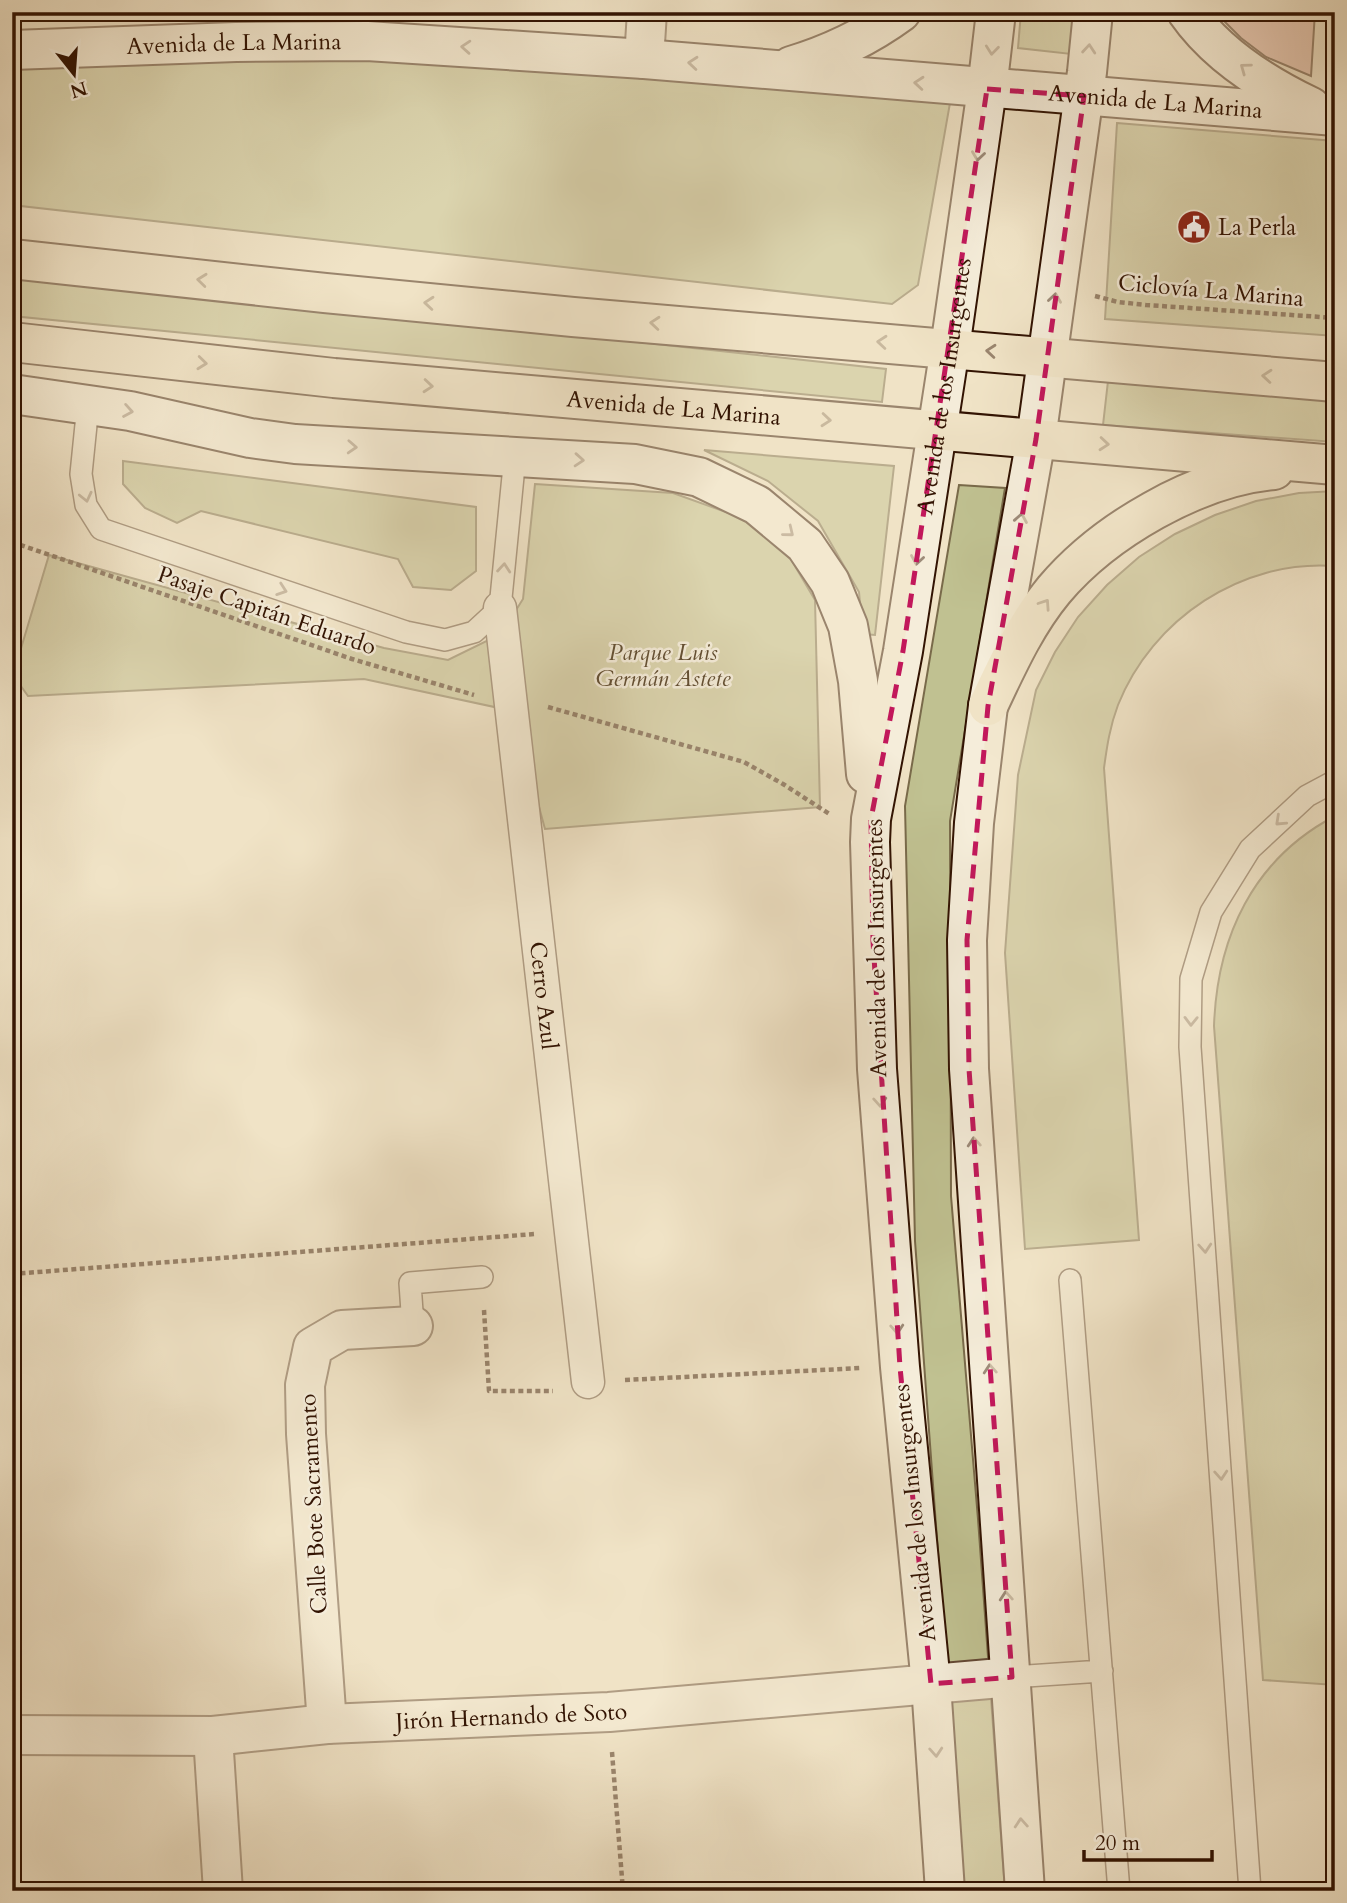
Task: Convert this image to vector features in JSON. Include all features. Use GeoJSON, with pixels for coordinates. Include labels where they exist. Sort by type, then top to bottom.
{"type":"FeatureCollection","features":[{"type":"Feature","properties":{"kind":"main road"},"geometry":{"type":"LineString","coordinates":[[644,59],[647,12]]}},
{"type":"Feature","properties":{"kind":"main road"},"geometry":{"type":"LineString","coordinates":[[775,71],[827,55],[875,31],[901,12]]}},
{"type":"Feature","properties":{"kind":"main road","name":"Avenida de los Insurgentes"},"geometry":{"type":"LineString","coordinates":[[945,1891],[931,1684],[900,1367],[877,1069],[871,831],[903,651],[950,348],[996,12]]}},
{"type":"Feature","properties":{"kind":"main road"},"geometry":{"type":"LineString","coordinates":[[1025,1891],[969,1056],[967,940],[974,823],[988,706],[1036,439],[1084,96],[1093,12]]}},
{"type":"Feature","properties":{"kind":"main road"},"geometry":{"type":"LineString","coordinates":[[1187,12],[1231,58],[1276,90],[1330,115]]}},
{"type":"Feature","properties":{"kind":"main road","name":"Avenida de La Marina"},"geometry":{"type":"LineString","coordinates":[[12,50],[236,42],[367,41],[644,59],[1330,115]]}},
{"type":"Feature","properties":{"kind":"main road"},"geometry":{"type":"LineString","coordinates":[[12,259],[366,297],[1335,382]]}},
{"type":"Feature","properties":{"kind":"main road","name":"Avenida de La Marina"},"geometry":{"type":"LineString","coordinates":[[12,342],[334,378],[1335,465]]}},
{"type":"Feature","properties":{"kind":"main road"},"geometry":{"type":"LineString","coordinates":[[12,394],[130,411],[250,438],[295,444],[635,464],[699,477],[757,505],[805,545],[830,582],[848,626],[858,681],[871,831]]}},
{"type":"Feature","properties":{"kind":"main road"},"geometry":{"type":"LineString","coordinates":[[988,706],[1016,645],[1054,590],[1102,544],[1173,499],[1253,472],[1335,465]]}},
{"type":"Feature","properties":{"kind":"main road","name":"Calle Bote Sacramento"},"geometry":{"type":"LineString","coordinates":[[327,1724],[307,1448],[305,1385],[313,1347],[342,1330],[413,1326]]}},
{"type":"Feature","properties":{"kind":"main road","name":"Jirón Hernando de Soto"},"geometry":{"type":"LineString","coordinates":[[12,1735],[213,1736],[327,1724],[609,1712],[1012,1677]]}},
{"type":"Feature","properties":{"kind":"main road"},"geometry":{"type":"LineString","coordinates":[[213,1736],[223,1891]]}},
{"type":"Feature","properties":{"kind":"street","name":"Cerro Azul"},"geometry":{"type":"LineString","coordinates":[[500,608],[588,1382]]}},
{"type":"Feature","properties":{"kind":"lane"},"geometry":{"type":"LineString","coordinates":[[88,405],[81,474],[86,505],[101,529],[406,632],[445,640],[474,632],[500,608],[514,456]]}},
{"type":"Feature","properties":{"kind":"lane"},"geometry":{"type":"LineString","coordinates":[[1250,1891],[1190,1047],[1191,979],[1211,912],[1250,849],[1307,796],[1335,781]]}},
{"type":"Feature","properties":{"kind":"lane"},"geometry":{"type":"LineString","coordinates":[[413,1326],[410,1283],[482,1277]]}},
{"type":"Feature","properties":{"kind":"lane"},"geometry":{"type":"LineString","coordinates":[[1070,1280],[1119,1891]]}},
{"type":"Feature","properties":{"kind":"lane"},"geometry":{"type":"LineString","coordinates":[[1012,1677],[1102,1671]]}},
{"type":"Feature","properties":{"kind":"path","name":"Ciclovía La Marina"},"geometry":{"type":"LineString","coordinates":[[1058,282],[1118,302],[1335,318]]}},
{"type":"Feature","properties":{"kind":"path","name":"Pasaje Capitán Eduardo"},"geometry":{"type":"LineString","coordinates":[[12,542],[352,659],[744,762],[871,831]]}},
{"type":"Feature","properties":{"kind":"path"},"geometry":{"type":"LineString","coordinates":[[12,1275],[570,1231]]}},
{"type":"Feature","properties":{"kind":"path"},"geometry":{"type":"LineString","coordinates":[[479,1238],[489,1391],[584,1391],[588,1382],[900,1367]]}},
{"type":"Feature","properties":{"kind":"path"},"geometry":{"type":"LineString","coordinates":[[609,1712],[623,1891]]}},
{"type":"Feature","properties":{"kind":"highlighted area"},"geometry":{"type":"Polygon","coordinates":[[[987,89],[1084,96],[1036,439],[988,706],[967,940],[969,1069],[1012,1677],[931,1684],[900,1367],[873,941],[871,819],[903,651],[987,89]]]}},
{"type":"Feature","properties":{"kind":"green space"},"geometry":{"type":"Polygon","coordinates":[[[1021,12],[1075,12],[1071,54],[1018,48],[1021,12]]]}},
{"type":"Feature","properties":{"kind":"green space"},"geometry":{"type":"Polygon","coordinates":[[[97,58],[474,59],[950,103],[918,285],[892,304],[12,205],[12,64],[97,58]]]}},
{"type":"Feature","properties":{"kind":"green space"},"geometry":{"type":"Polygon","coordinates":[[[1117,123],[1335,141],[1335,336],[1105,319],[1117,123]]]}},
{"type":"Feature","properties":{"kind":"green space"},"geometry":{"type":"Polygon","coordinates":[[[12,274],[886,369],[882,402],[12,316],[12,274]]]}},
{"type":"Feature","properties":{"kind":"green space"},"geometry":{"type":"Polygon","coordinates":[[[1108,381],[1335,399],[1335,442],[1103,425],[1108,381]]]}},
{"type":"Feature","properties":{"kind":"green space"},"geometry":{"type":"Polygon","coordinates":[[[704,450],[894,466],[875,635],[863,634],[859,592],[818,521],[768,481],[704,450]]]}},
{"type":"Feature","properties":{"kind":"green space"},"geometry":{"type":"Polygon","coordinates":[[[123,461],[476,507],[476,571],[451,590],[413,587],[398,559],[201,511],[177,523],[145,508],[123,484],[123,461]]]}},
{"type":"Feature","properties":{"kind":"green space","name":"Parque Luis Germán Astete"},"geometry":{"type":"Polygon","coordinates":[[[535,484],[673,493],[773,529],[815,600],[820,807],[545,829],[513,711],[364,679],[28,696],[13,675],[49,555],[384,648],[448,660],[501,634],[523,599],[535,484]]]}},
{"type":"Feature","properties":{"kind":"green space"},"geometry":{"type":"Polygon","coordinates":[[[959,485],[1005,488],[950,821],[951,1196],[1005,1891],[963,1891],[915,1241],[905,806],[959,485]]]}},
{"type":"Feature","properties":{"kind":"green space"},"geometry":{"type":"Polygon","coordinates":[[[1335,491],[1335,566],[1300,566],[1267,573],[1234,584],[1204,601],[1177,621],[1153,646],[1133,674],[1118,705],[1104,768],[1139,1240],[1025,1249],[1005,953],[1018,775],[1036,690],[1055,652],[1078,617],[1107,585],[1139,557],[1175,534],[1215,515],[1256,501],[1299,493],[1335,491]]]}},
{"type":"Feature","properties":{"kind":"green space"},"geometry":{"type":"Polygon","coordinates":[[[1335,816],[1335,1685],[1263,1680],[1214,1026],[1223,962],[1232,932],[1245,904],[1261,878],[1282,854],[1306,834],[1335,816]]]}},
{"type":"Feature","properties":{"kind":"building"},"geometry":{"type":"Polygon","coordinates":[[[1215,12],[1315,12],[1311,76],[1266,57],[1241,38],[1215,12]]]}},
{"type":"Feature","properties":{"kind":"place","name":"La Perla"},"geometry":{"type":"Point","coordinates":[1194,227]}}]}
